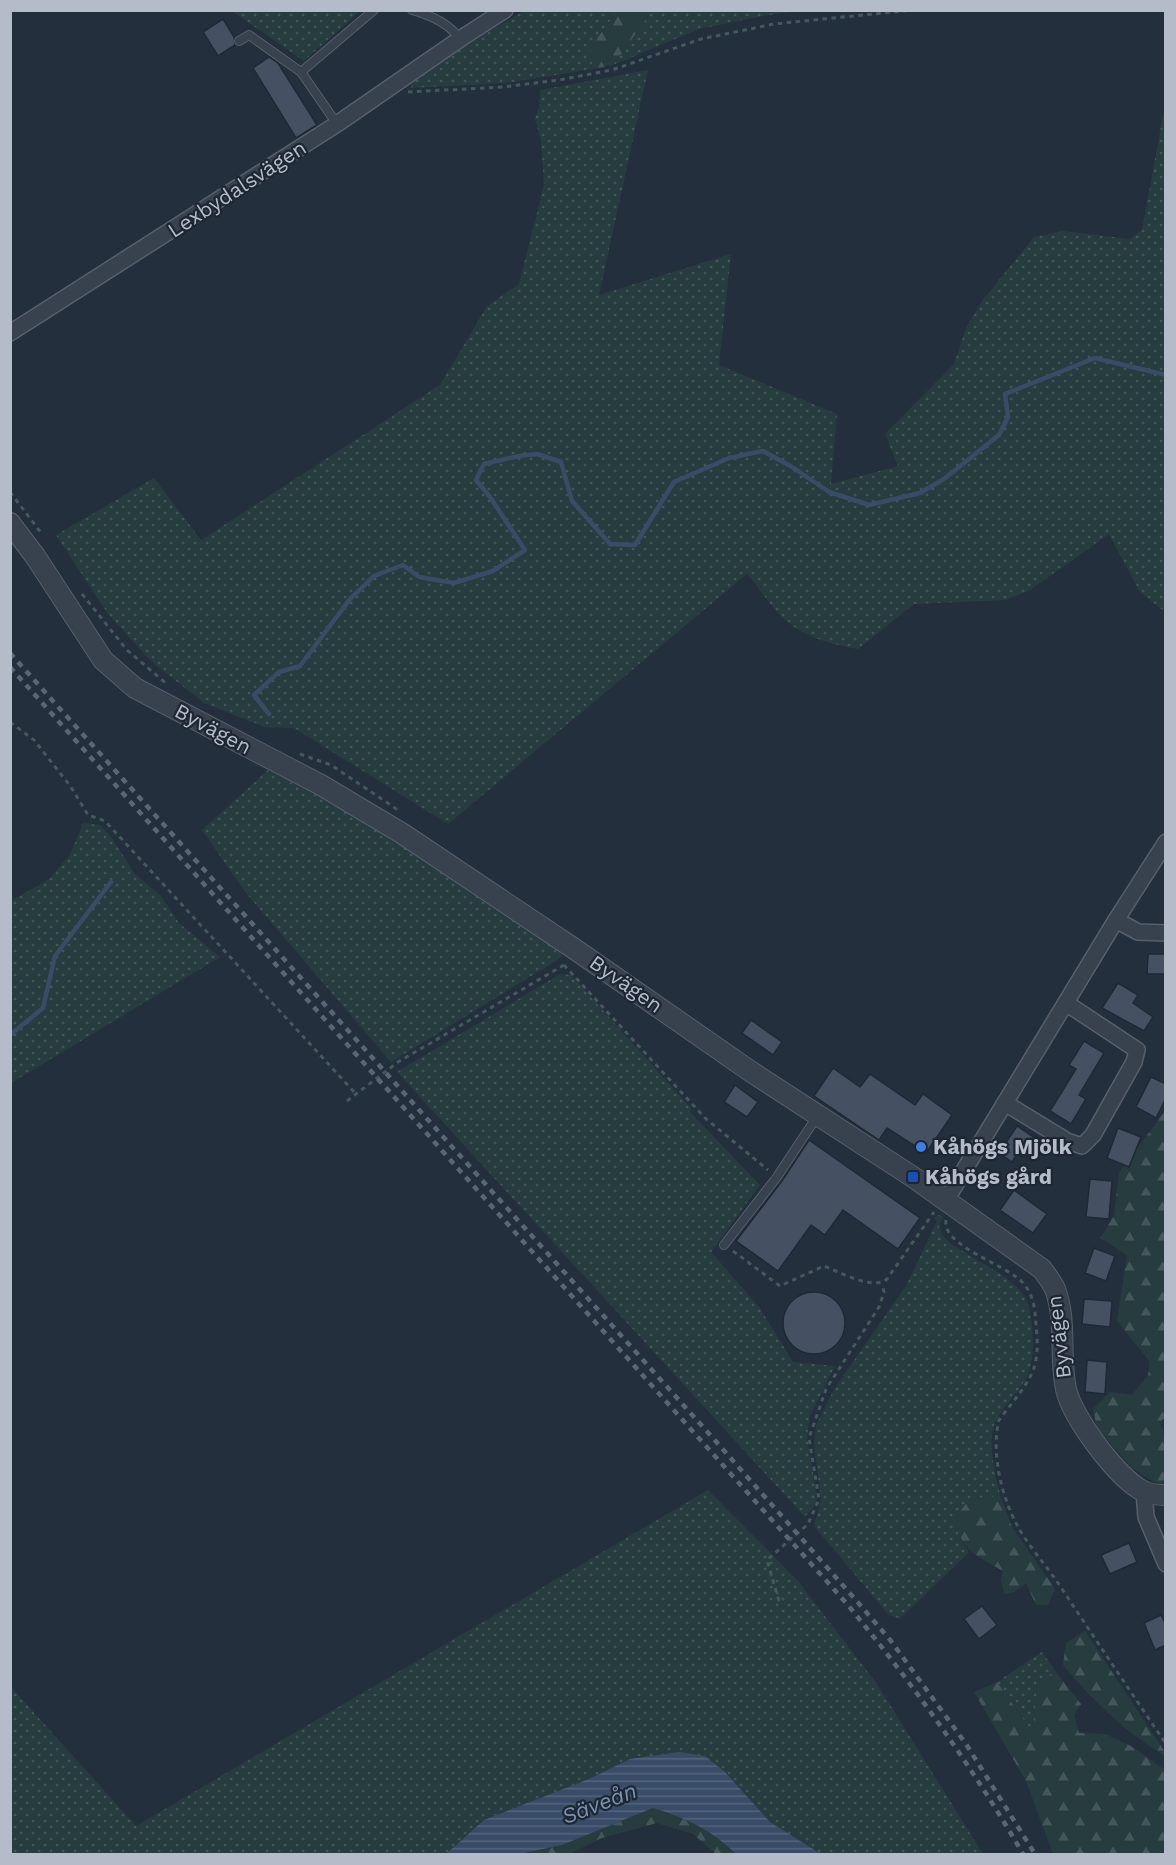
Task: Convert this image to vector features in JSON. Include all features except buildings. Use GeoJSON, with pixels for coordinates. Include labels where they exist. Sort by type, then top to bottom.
{"type":"FeatureCollection","features":[{"type":"Feature","properties":{"kind":"street","name":"Lexbydalsvägen"},"geometry":{"type":"LineString","coordinates":[[10,333],[337,124],[505,10]]}},
{"type":"Feature","properties":{"kind":"street","name":"Byvägen"},"geometry":{"type":"LineString","coordinates":[[10,523],[35,556],[103,660],[135,688],[321,785],[385,823],[570,957],[818,1114],[1035,1263],[1054,1287],[1060,1310],[1063,1339],[1062,1364],[1066,1391],[1076,1415],[1110,1462],[1127,1480],[1144,1491],[1166,1495]]}},
{"type":"Feature","properties":{"kind":"street"},"geometry":{"type":"LineString","coordinates":[[951,1204],[1005,1102],[1166,842]]}},
{"type":"Feature","properties":{"kind":"street"},"geometry":{"type":"LineString","coordinates":[[1116,920],[1138,932],[1166,933]]}},
{"type":"Feature","properties":{"kind":"street"},"geometry":{"type":"LineString","coordinates":[[1005,1102],[1067,1141],[1082,1146],[1093,1135],[1134,1062],[1137,1050],[1066,1003]]}},
{"type":"Feature","properties":{"kind":"street"},"geometry":{"type":"LineString","coordinates":[[1144,1491],[1146,1517],[1166,1564]]}},
{"type":"Feature","properties":{"kind":"lane"},"geometry":{"type":"LineString","coordinates":[[302,72],[374,10]]}},
{"type":"Feature","properties":{"kind":"lane"},"geometry":{"type":"LineString","coordinates":[[412,10],[438,20],[454,31],[460,39]]}},
{"type":"Feature","properties":{"kind":"lane"},"geometry":{"type":"LineString","coordinates":[[239,41],[249,35],[302,72],[337,124]]}},
{"type":"Feature","properties":{"kind":"lane"},"geometry":{"type":"LineString","coordinates":[[724,1245],[777,1177],[818,1114]]}},
{"type":"Feature","properties":{"kind":"path"},"geometry":{"type":"LineString","coordinates":[[397,83],[404,93],[503,87],[559,80],[612,70],[701,39],[774,24],[913,10]]}},
{"type":"Feature","properties":{"kind":"path"},"geometry":{"type":"LineString","coordinates":[[10,492],[46,540]]}},
{"type":"Feature","properties":{"kind":"path"},"geometry":{"type":"LineString","coordinates":[[79,589],[127,650],[168,685]]}},
{"type":"Feature","properties":{"kind":"path"},"geometry":{"type":"LineString","coordinates":[[10,722],[34,740],[71,787],[88,815],[105,821],[356,1094]]}},
{"type":"Feature","properties":{"kind":"path"},"geometry":{"type":"LineString","coordinates":[[291,751],[331,765],[407,815]]}},
{"type":"Feature","properties":{"kind":"path"},"geometry":{"type":"LineString","coordinates":[[347,1101],[398,1062],[570,957],[705,1118],[777,1177]]}},
{"type":"Feature","properties":{"kind":"path"},"geometry":{"type":"LineString","coordinates":[[724,1245],[780,1286],[824,1266],[871,1284],[882,1284],[935,1210],[951,1204]]}},
{"type":"Feature","properties":{"kind":"path"},"geometry":{"type":"LineString","coordinates":[[951,1204],[945,1222],[949,1235],[1015,1275],[1031,1294],[1035,1307],[1037,1355],[1032,1372],[999,1420],[997,1427],[996,1445],[1000,1474],[1016,1524],[1047,1566],[1166,1744]]}},
{"type":"Feature","properties":{"kind":"path"},"geometry":{"type":"LineString","coordinates":[[779,1601],[768,1560],[808,1524],[819,1499],[809,1438],[826,1389],[879,1307],[884,1292],[882,1284]]}},
{"type":"Feature","properties":{"kind":"green space"},"geometry":{"type":"Polygon","coordinates":[[[618,10],[652,11],[613,65],[593,69],[590,47],[618,10]]]}},
{"type":"Feature","properties":{"kind":"green space"},"geometry":{"type":"Polygon","coordinates":[[[232,11],[360,11],[304,61],[232,11]]]}},
{"type":"Feature","properties":{"kind":"green space"},"geometry":{"type":"Polygon","coordinates":[[[524,11],[618,11],[590,47],[593,69],[506,83],[411,88],[412,82],[458,50],[524,11]]]}},
{"type":"Feature","properties":{"kind":"green space"},"geometry":{"type":"Polygon","coordinates":[[[652,11],[798,11],[699,29],[613,65],[652,11]]]}},
{"type":"Feature","properties":{"kind":"green space"},"geometry":{"type":"Polygon","coordinates":[[[648,70],[599,295],[731,254],[719,365],[837,414],[831,484],[898,466],[885,434],[954,364],[966,328],[982,301],[1034,237],[1063,231],[1130,239],[1142,230],[1165,105],[1165,612],[1140,592],[1109,534],[1030,590],[1006,600],[914,604],[858,649],[826,642],[787,622],[747,574],[448,824],[294,728],[265,727],[204,703],[153,663],[108,614],[56,535],[154,478],[201,540],[440,385],[487,306],[519,284],[544,185],[541,141],[535,119],[539,108],[540,90],[648,70]]]}},
{"type":"Feature","properties":{"kind":"green space"},"geometry":{"type":"Polygon","coordinates":[[[268,770],[367,822],[563,951],[559,959],[391,1062],[246,893],[202,830],[268,770]]]}},
{"type":"Feature","properties":{"kind":"green space"},"geometry":{"type":"Polygon","coordinates":[[[83,823],[100,825],[111,837],[135,874],[161,896],[179,923],[220,957],[11,1083],[11,901],[48,880],[70,855],[83,823]]]}},
{"type":"Feature","properties":{"kind":"green space"},"geometry":{"type":"Polygon","coordinates":[[[560,974],[571,975],[691,1108],[690,1112],[760,1185],[711,1252],[759,1307],[793,1362],[835,1366],[810,1416],[807,1437],[817,1498],[805,1517],[397,1072],[560,974]]]}},
{"type":"Feature","properties":{"kind":"green space"},"geometry":{"type":"Polygon","coordinates":[[[1165,1111],[1166,1416],[1160,1423],[1165,1438],[1166,1455],[1162,1487],[1132,1468],[1097,1428],[1093,1409],[1110,1392],[1132,1395],[1148,1375],[1150,1362],[1117,1321],[1127,1255],[1100,1238],[1114,1216],[1119,1173],[1165,1111]]]}},
{"type":"Feature","properties":{"kind":"green space"},"geometry":{"type":"Polygon","coordinates":[[[939,1215],[943,1217],[939,1227],[947,1240],[1006,1278],[1026,1299],[1032,1327],[1033,1349],[1030,1369],[1024,1383],[997,1419],[992,1434],[994,1469],[1000,1494],[990,1499],[977,1498],[960,1539],[969,1552],[900,1619],[888,1614],[814,1526],[821,1500],[814,1445],[816,1426],[834,1389],[906,1286],[937,1221],[934,1218],[939,1215]]]}},
{"type":"Feature","properties":{"kind":"green space"},"geometry":{"type":"Polygon","coordinates":[[[708,1490],[798,1581],[877,1684],[983,1854],[821,1854],[770,1822],[725,1772],[630,1759],[591,1778],[484,1820],[446,1854],[11,1854],[10,1686],[136,1826],[708,1490]]]}},
{"type":"Feature","properties":{"kind":"green space"},"geometry":{"type":"Polygon","coordinates":[[[1000,1494],[1012,1527],[1055,1589],[1048,1605],[1036,1605],[1026,1583],[1014,1592],[1004,1594],[1001,1580],[1003,1571],[973,1553],[958,1533],[954,1523],[965,1505],[976,1498],[1000,1494]]]}},
{"type":"Feature","properties":{"kind":"green space"},"geometry":{"type":"Polygon","coordinates":[[[1085,1631],[1165,1752],[1165,1756],[1136,1737],[1110,1715],[1063,1665],[1066,1643],[1085,1631]]]}},
{"type":"Feature","properties":{"kind":"green space"},"geometry":{"type":"Polygon","coordinates":[[[1042,1652],[1056,1672],[1037,1681],[1034,1734],[997,1682],[1042,1652]]]}},
{"type":"Feature","properties":{"kind":"green space"},"geometry":{"type":"Polygon","coordinates":[[[1056,1672],[1081,1704],[1074,1715],[1079,1733],[1105,1734],[1131,1746],[1165,1770],[1165,1854],[1053,1854],[1026,1781],[974,1692],[997,1682],[1033,1733],[1037,1681],[1056,1672]]]}},
{"type":"Feature","properties":{"kind":"green space"},"geometry":{"type":"Polygon","coordinates":[[[653,1808],[698,1826],[736,1854],[716,1854],[693,1834],[657,1823],[602,1838],[569,1854],[520,1854],[562,1845],[653,1808]]]}},
{"type":"Feature","properties":{"kind":"water","name":"Säveån"},"geometry":{"type":"Polygon","coordinates":[[[679,1752],[705,1756],[725,1772],[770,1822],[821,1854],[736,1854],[698,1826],[653,1808],[562,1845],[520,1854],[446,1854],[484,1820],[591,1778],[630,1759],[679,1752]]]}},
{"type":"Feature","properties":{"kind":"waterway"},"geometry":{"type":"LineString","coordinates":[[269,714],[254,695],[279,672],[300,666],[350,599],[374,576],[403,565],[419,577],[454,583],[493,571],[525,550],[476,480],[484,464],[537,454],[561,462],[572,501],[610,544],[635,545],[674,482],[729,458],[763,451],[829,492],[869,505],[920,493],[944,479],[999,435],[1008,417],[1005,394],[1095,358],[1166,375]]}},
{"type":"Feature","properties":{"kind":"waterway"},"geometry":{"type":"LineString","coordinates":[[10,1035],[43,1008],[55,956],[111,882]]}},
{"type":"Feature","properties":{"kind":"railway"},"geometry":{"type":"LineString","coordinates":[[10,653],[720,1446],[891,1641],[966,1744],[1035,1854]]}},
{"type":"Feature","properties":{"kind":"railway"},"geometry":{"type":"LineString","coordinates":[[10,667],[847,1604],[940,1726],[983,1789],[1023,1854]]}},
{"type":"Feature","properties":{"kind":"place","name":"Kåhögs Mjölk"},"geometry":{"type":"Point","coordinates":[921,1147]}},
{"type":"Feature","properties":{"kind":"place","name":"Kåhögs gård"},"geometry":{"type":"Point","coordinates":[913,1177]}}]}
